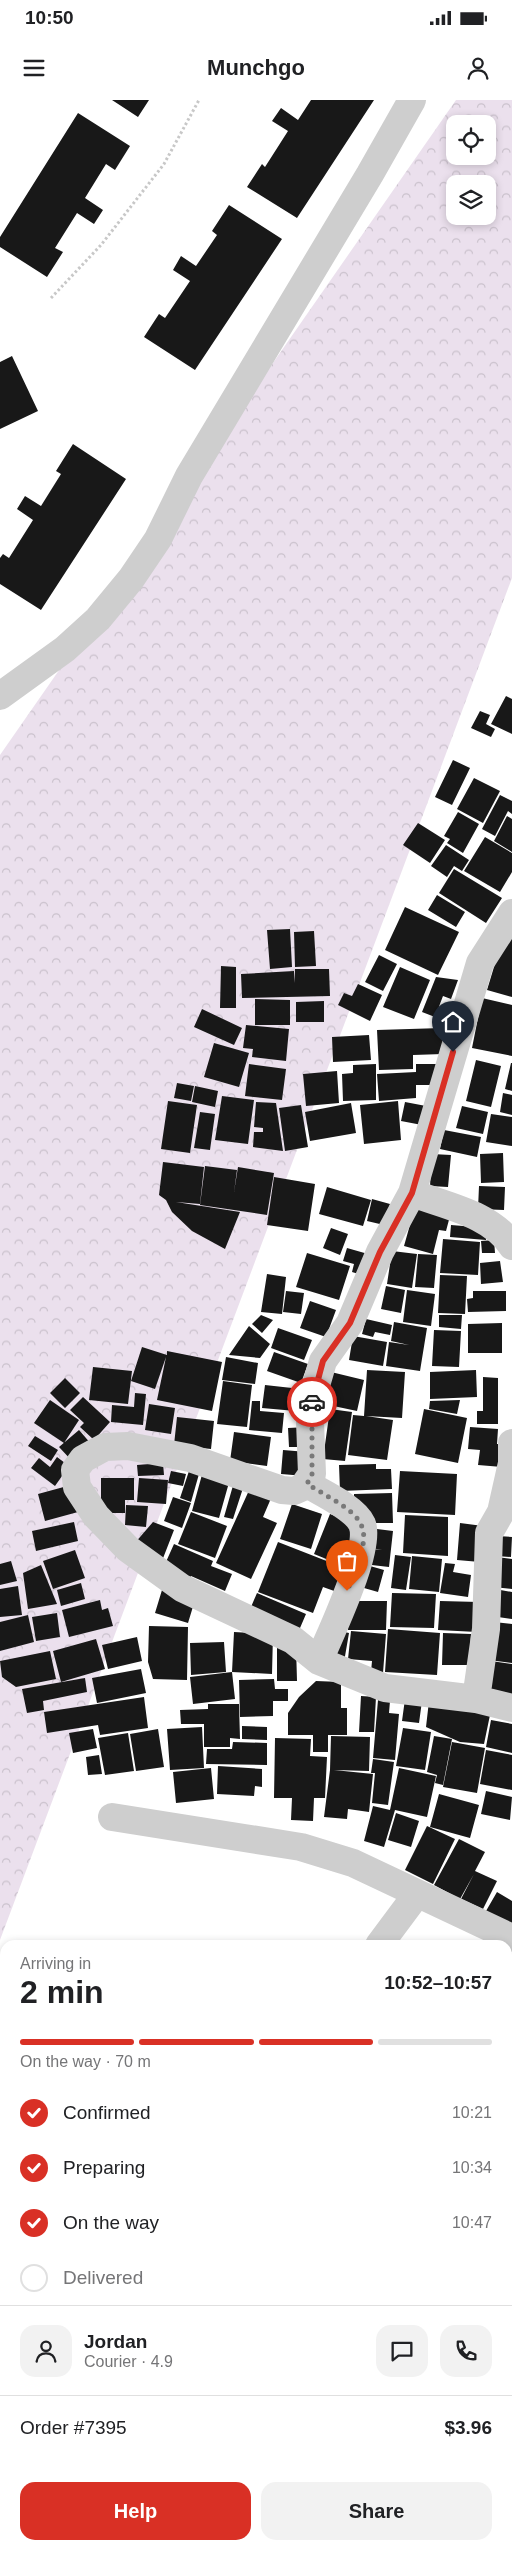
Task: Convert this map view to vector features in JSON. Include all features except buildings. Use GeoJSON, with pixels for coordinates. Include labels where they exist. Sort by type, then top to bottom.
{"type":"FeatureCollection","features":[{"type":"Feature","properties":{"kind":"street"},"geometry":{"type":"LineString","coordinates":[[0,696],[65,649],[98,619],[131,578],[158,539],[189,476],[370,174],[412,100]]}},
{"type":"Feature","properties":{"kind":"street"},"geometry":{"type":"LineString","coordinates":[[512,913],[480,963],[412,1193],[380,1252],[350,1323],[323,1361],[312,1399],[310,1421],[312,1474],[307,1484],[294,1490],[282,1490],[190,1458],[128,1446],[105,1447],[84,1459],[75,1470],[77,1487],[96,1516],[128,1549],[154,1570],[182,1588],[293,1640],[319,1661],[385,1688],[476,1699],[512,1708]]}},
{"type":"Feature","properties":{"kind":"street"},"geometry":{"type":"LineString","coordinates":[[412,1193],[492,1224],[505,1235],[512,1246]]}},
{"type":"Feature","properties":{"kind":"street"},"geometry":{"type":"LineString","coordinates":[[476,1699],[486,1628],[489,1533],[506,1516],[512,1463],[512,1443]]}},
{"type":"Feature","properties":{"kind":"street"},"geometry":{"type":"LineString","coordinates":[[307,1484],[354,1515],[362,1523],[364,1532],[364,1545],[358,1564],[319,1661]]}},
{"type":"Feature","properties":{"kind":"street"},"geometry":{"type":"LineString","coordinates":[[112,1817],[301,1847],[353,1863],[512,1938]]}},
{"type":"Feature","properties":{"kind":"street"},"geometry":{"type":"LineString","coordinates":[[383,1940],[418,1894]]}},
{"type":"Feature","properties":{"kind":"path"},"geometry":{"type":"LineString","coordinates":[[51,298],[102,245],[164,164],[199,100]]}},
{"type":"Feature","properties":{"kind":"green space"},"geometry":{"type":"Polygon","coordinates":[[[456,100],[512,100],[512,578],[0,1940],[0,755],[456,100]]]}},
{"type":"Feature","properties":{"kind":"way so far"},"geometry":{"type":"LineString","coordinates":[[312,1402],[310,1421],[312,1474],[307,1484],[340,1503],[362,1523],[364,1532],[364,1545],[347,1591]]}},
{"type":"Feature","properties":{"kind":"route"},"geometry":{"type":"LineString","coordinates":[[312,1402],[323,1361],[350,1323],[380,1252],[412,1193],[453,1052]]}}]}
